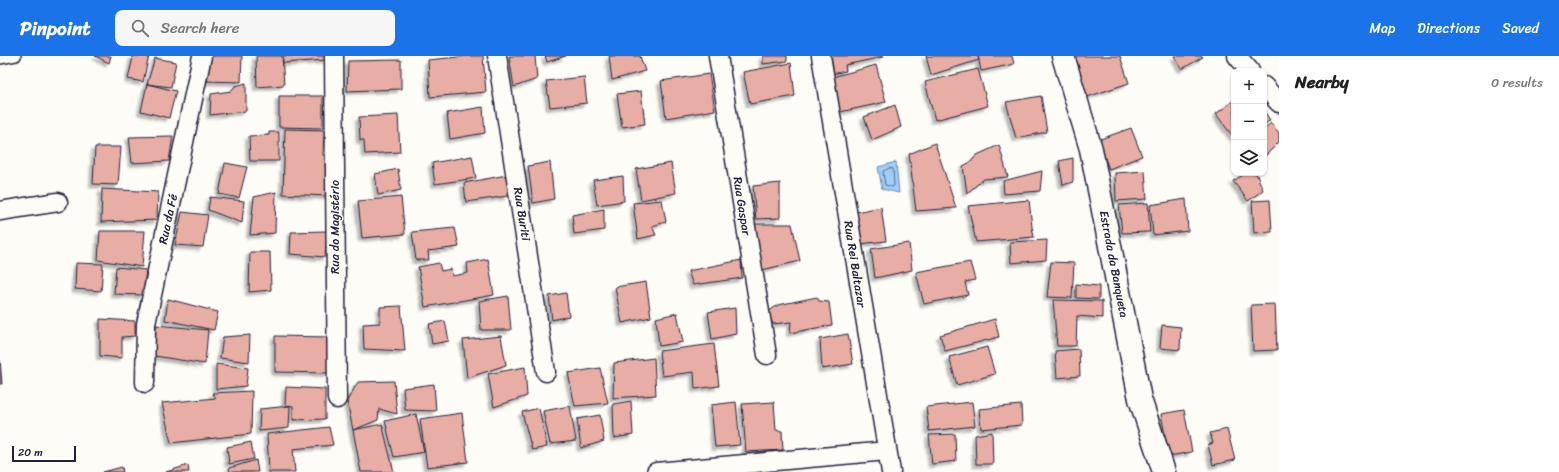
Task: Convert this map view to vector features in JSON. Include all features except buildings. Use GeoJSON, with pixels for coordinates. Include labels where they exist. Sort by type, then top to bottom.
{"type":"FeatureCollection","features":[{"type":"Feature","properties":{"kind":"street","name":"Rua da Fé"},"geometry":{"type":"LineString","coordinates":[[145,383],[146,324],[202,56]]}},
{"type":"Feature","properties":{"kind":"street","name":"Rua do Magistério"},"geometry":{"type":"LineString","coordinates":[[334,56],[337,399]]}},
{"type":"Feature","properties":{"kind":"street","name":"Rua Buriti"},"geometry":{"type":"LineString","coordinates":[[497,56],[546,372]]}},
{"type":"Feature","properties":{"kind":"street","name":"Rua Gaspar"},"geometry":{"type":"LineString","coordinates":[[718,56],[767,356]]}},
{"type":"Feature","properties":{"kind":"street","name":"Rua Rei Baltazar"},"geometry":{"type":"LineString","coordinates":[[821,56],[891,472]]}},
{"type":"Feature","properties":{"kind":"street","name":"Estrada da Banqueta"},"geometry":{"type":"LineString","coordinates":[[1063,56],[1091,149],[1140,398],[1164,472]]}},
{"type":"Feature","properties":{"kind":"street"},"geometry":{"type":"LineString","coordinates":[[1237,56],[1247,68]]}},
{"type":"Feature","properties":{"kind":"street"},"geometry":{"type":"LineString","coordinates":[[1267,89],[1279,103]]}},
{"type":"Feature","properties":{"kind":"street"},"geometry":{"type":"LineString","coordinates":[[0,211],[58,202]]}},
{"type":"Feature","properties":{"kind":"street"},"geometry":{"type":"LineString","coordinates":[[656,472],[887,451]]}},
{"type":"Feature","properties":{"kind":"lane"},"geometry":{"type":"LineString","coordinates":[[0,59],[16,56]]}},
{"type":"Feature","properties":{"kind":"water"},"geometry":{"type":"Polygon","coordinates":[[[896,162],[899,193],[882,189],[878,167],[896,162]]]}}]}
